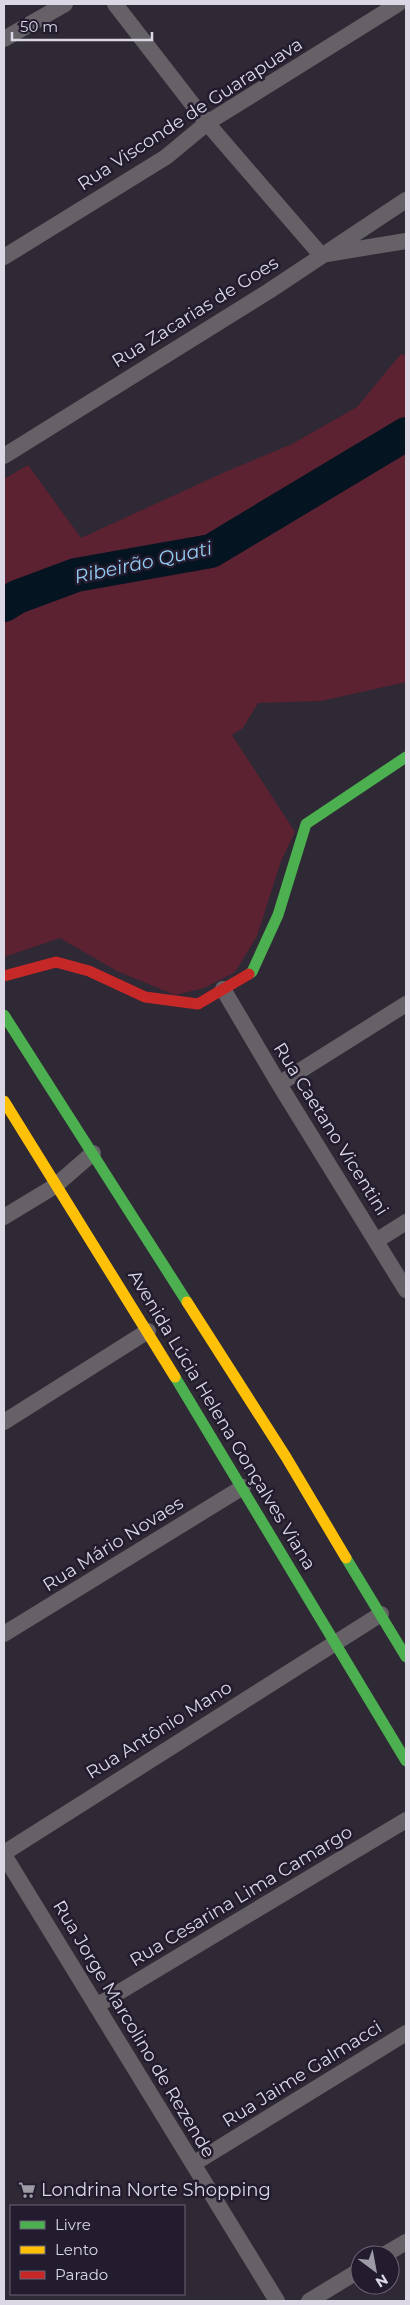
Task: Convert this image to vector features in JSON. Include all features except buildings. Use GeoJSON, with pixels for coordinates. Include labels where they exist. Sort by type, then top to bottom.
{"type":"FeatureCollection","features":[{"type":"Feature","properties":{"kind":"street"},"geometry":{"type":"LineString","coordinates":[[4,39],[66,4]]}},
{"type":"Feature","properties":{"kind":"street"},"geometry":{"type":"LineString","coordinates":[[115,4],[207,123],[321,255],[406,241]]}},
{"type":"Feature","properties":{"kind":"street","name":"Rua Visconde de Guarapuava"},"geometry":{"type":"LineString","coordinates":[[4,257],[166,157],[207,123],[398,4]]}},
{"type":"Feature","properties":{"kind":"street","name":"Rua Zacarias de Goes"},"geometry":{"type":"LineString","coordinates":[[4,456],[268,291],[406,200]]}},
{"type":"Feature","properties":{"kind":"street"},"geometry":{"type":"LineString","coordinates":[[4,976],[56,962],[89,971],[146,997],[198,1004],[252,972],[278,916],[306,824],[406,756]]}},
{"type":"Feature","properties":{"kind":"street","name":"Rua Caetano Vicentini"},"geometry":{"type":"LineString","coordinates":[[223,989],[279,1084],[406,1290]]}},
{"type":"Feature","properties":{"kind":"street"},"geometry":{"type":"LineString","coordinates":[[279,1084],[406,1004]]}},
{"type":"Feature","properties":{"kind":"street","name":"Avenida Lúcia Helena Gonçalves Viana"},"geometry":{"type":"LineString","coordinates":[[4,1015],[327,1523],[380,1614],[404,1650]]}},
{"type":"Feature","properties":{"kind":"street","name":"Avenida Lúcia Helena Gonçalves Viana"},"geometry":{"type":"LineString","coordinates":[[4,1101],[55,1186],[148,1331],[336,1641],[406,1761]]}},
{"type":"Feature","properties":{"kind":"street"},"geometry":{"type":"LineString","coordinates":[[4,1217],[55,1186],[93,1153]]}},
{"type":"Feature","properties":{"kind":"street"},"geometry":{"type":"LineString","coordinates":[[376,1240],[406,1222]]}},
{"type":"Feature","properties":{"kind":"street"},"geometry":{"type":"LineString","coordinates":[[4,1422],[148,1331]]}},
{"type":"Feature","properties":{"kind":"street","name":"Rua Mário Novaes"},"geometry":{"type":"LineString","coordinates":[[4,1634],[243,1487]]}},
{"type":"Feature","properties":{"kind":"street","name":"Rua Antônio Mano"},"geometry":{"type":"LineString","coordinates":[[4,1854],[380,1614]]}},
{"type":"Feature","properties":{"kind":"street","name":"Rua Cesarina Lima Camargo"},"geometry":{"type":"LineString","coordinates":[[96,2006],[406,1820]]}},
{"type":"Feature","properties":{"kind":"street","name":"Rua Jorge Marcolino de Rezende"},"geometry":{"type":"LineString","coordinates":[[4,1854],[277,2301]]}},
{"type":"Feature","properties":{"kind":"street","name":"Rua Jaime Galmacci"},"geometry":{"type":"LineString","coordinates":[[193,2164],[406,2033]]}},
{"type":"Feature","properties":{"kind":"street"},"geometry":{"type":"LineString","coordinates":[[309,2301],[350,2276]]}},
{"type":"Feature","properties":{"kind":"shaded area"},"geometry":{"type":"Polygon","coordinates":[[[401,354],[406,356],[406,682],[321,701],[258,703],[243,728],[232,735],[295,832],[281,861],[257,936],[235,972],[204,988],[175,995],[117,971],[60,938],[4,957],[4,479],[28,465],[81,538],[225,472],[292,444],[357,407],[401,354]]]}},
{"type":"Feature","properties":{"kind":"waterway","name":"Ribeirão Quati"},"geometry":{"type":"LineString","coordinates":[[4,605],[17,597],[76,575],[211,551],[406,434]]}},
{"type":"Feature","properties":{"kind":"traffic: fast"},"geometry":{"type":"LineString","coordinates":[[249,974],[252,972],[278,915],[306,824],[406,757]]}},
{"type":"Feature","properties":{"kind":"traffic: fast"},"geometry":{"type":"LineString","coordinates":[[4,1015],[187,1302]]}},
{"type":"Feature","properties":{"kind":"traffic: fast"},"geometry":{"type":"LineString","coordinates":[[175,1377],[406,1761]]}},
{"type":"Feature","properties":{"kind":"traffic: fast"},"geometry":{"type":"LineString","coordinates":[[346,1558],[406,1657]]}},
{"type":"Feature","properties":{"kind":"traffic: slow"},"geometry":{"type":"LineString","coordinates":[[4,1101],[175,1377]]}},
{"type":"Feature","properties":{"kind":"traffic: slow"},"geometry":{"type":"LineString","coordinates":[[187,1302],[286,1457],[346,1558]]}},
{"type":"Feature","properties":{"kind":"traffic: jam"},"geometry":{"type":"LineString","coordinates":[[4,976],[56,962],[89,971],[145,997],[198,1004],[249,974]]}},
{"type":"Feature","properties":{"kind":"place","name":"Londrina Norte Shopping"},"geometry":{"type":"Point","coordinates":[27,2190]}}]}
